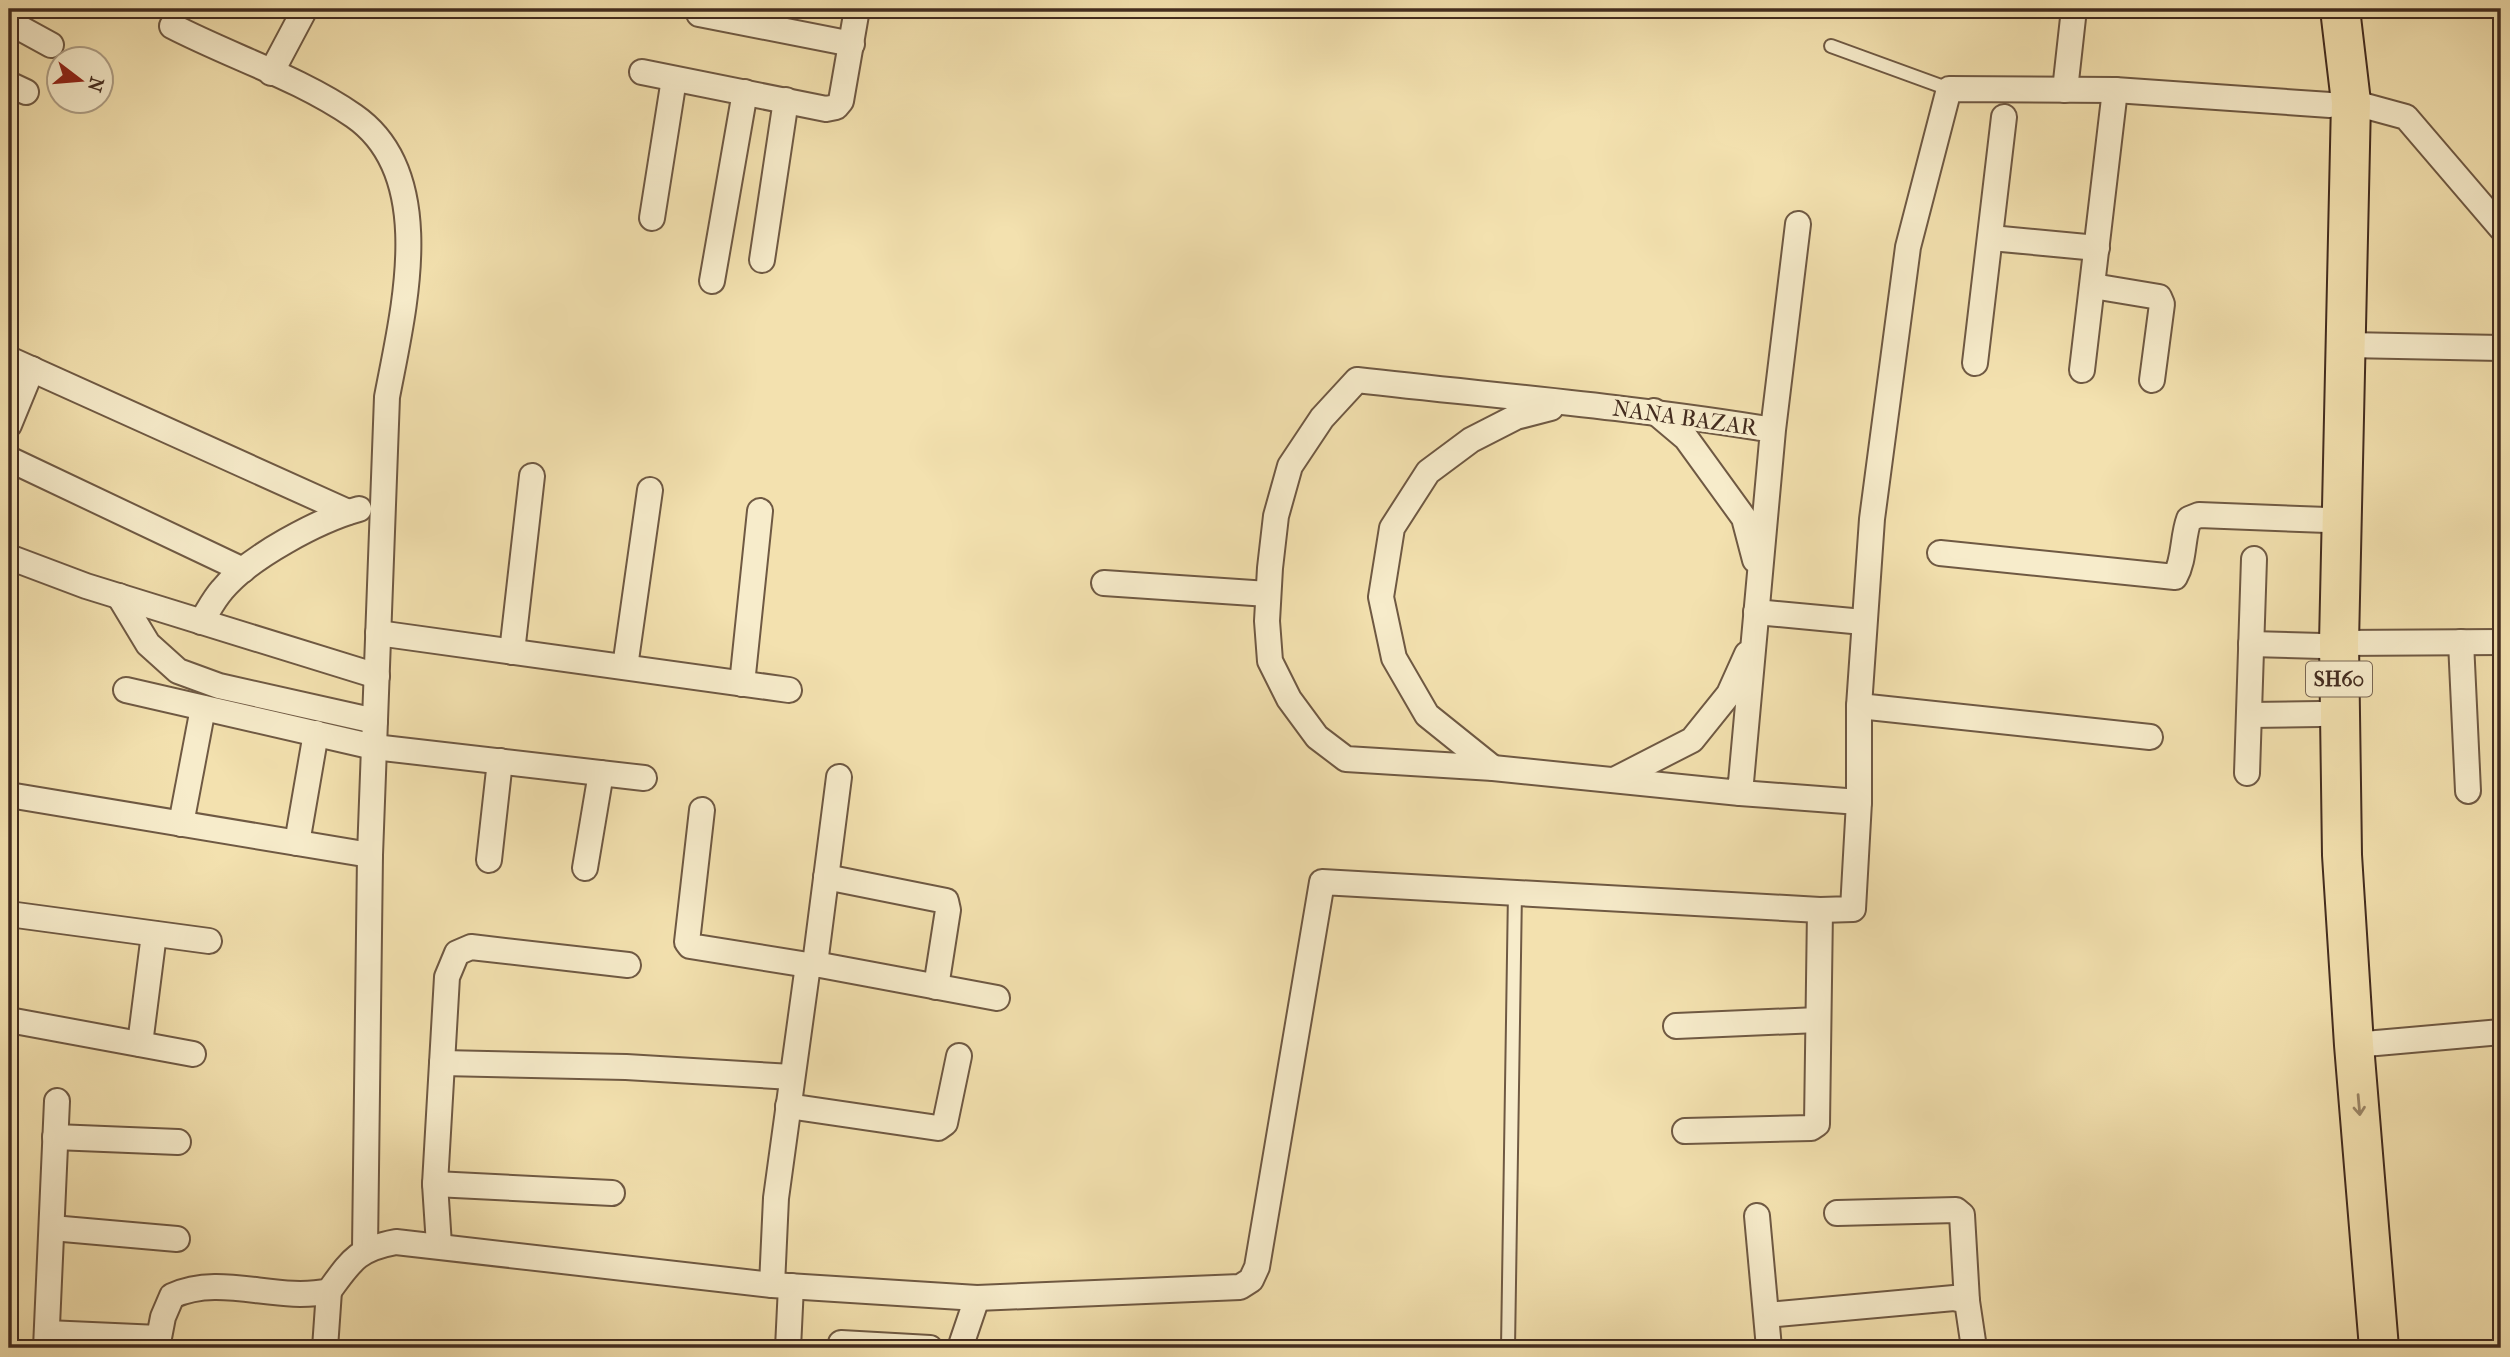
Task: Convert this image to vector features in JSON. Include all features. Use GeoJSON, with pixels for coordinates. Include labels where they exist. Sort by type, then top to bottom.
{"type":"FeatureCollection","features":[{"type":"Feature","properties":{"kind":"main road","name":"SH60"},"geometry":{"type":"LineString","coordinates":[[2322,9],[2340,103],[2327,520],[2330,645],[2354,1045],[2379,1348]]}},
{"type":"Feature","properties":{"kind":"main road","name":"SH60"},"geometry":{"type":"LineString","coordinates":[[2340,9],[2347,345],[2330,645],[2320,714],[2318,792],[2332,1077],[2356,1348]]}},
{"type":"Feature","properties":{"kind":"street"},"geometry":{"type":"LineString","coordinates":[[271,73],[304,9]]}},
{"type":"Feature","properties":{"kind":"street"},"geometry":{"type":"LineString","coordinates":[[642,72],[826,109],[836,107],[841,101],[857,9]]}},
{"type":"Feature","properties":{"kind":"street"},"geometry":{"type":"LineString","coordinates":[[2065,90],[2074,9]]}},
{"type":"Feature","properties":{"kind":"street"},"geometry":{"type":"LineString","coordinates":[[699,15],[852,44]]}},
{"type":"Feature","properties":{"kind":"street"},"geometry":{"type":"LineString","coordinates":[[9,22],[51,45]]}},
{"type":"Feature","properties":{"kind":"street"},"geometry":{"type":"LineString","coordinates":[[172,26],[320,95],[357,118],[384,146],[397,166],[410,235],[400,329],[387,397],[370,855],[365,1249]]}},
{"type":"Feature","properties":{"kind":"street"},"geometry":{"type":"LineString","coordinates":[[652,218],[674,79]]}},
{"type":"Feature","properties":{"kind":"street"},"geometry":{"type":"LineString","coordinates":[[325,1348],[329,1291],[348,1263],[365,1249],[396,1242],[781,1285],[976,1298],[1240,1287],[1251,1280],[1257,1267],[1322,882],[1820,910],[1853,909],[1859,802],[1859,706],[1863,622],[1872,519],[1908,247],[1949,89],[2115,90],[2340,103],[2406,117],[2501,229]]}},
{"type":"Feature","properties":{"kind":"street"},"geometry":{"type":"LineString","coordinates":[[2082,370],[2115,90]]}},
{"type":"Feature","properties":{"kind":"street"},"geometry":{"type":"LineString","coordinates":[[712,281],[745,92]]}},
{"type":"Feature","properties":{"kind":"street"},"geometry":{"type":"LineString","coordinates":[[762,260],[786,100]]}},
{"type":"Feature","properties":{"kind":"street"},"geometry":{"type":"LineString","coordinates":[[1975,363],[2004,117]]}},
{"type":"Feature","properties":{"kind":"street"},"geometry":{"type":"LineString","coordinates":[[1773,430],[1798,225]]}},
{"type":"Feature","properties":{"kind":"street"},"geometry":{"type":"LineString","coordinates":[[1991,238],[2097,248]]}},
{"type":"Feature","properties":{"kind":"street"},"geometry":{"type":"LineString","coordinates":[[2093,286],[2159,297],[2162,304],[2152,380]]}},
{"type":"Feature","properties":{"kind":"street"},"geometry":{"type":"LineString","coordinates":[[2347,345],[2501,348]]}},
{"type":"Feature","properties":{"kind":"street"},"geometry":{"type":"LineString","coordinates":[[9,359],[348,512]]}},
{"type":"Feature","properties":{"kind":"street"},"geometry":{"type":"LineString","coordinates":[[9,425],[32,369]]}},
{"type":"Feature","properties":{"kind":"street","name":"NANA BAZAR"},"geometry":{"type":"LineString","coordinates":[[1357,380],[1654,411],[1773,430],[1741,793],[1493,768],[1346,759],[1317,737],[1289,699],[1270,661],[1268,594],[1276,516],[1290,466],[1322,418],[1357,380]]}},
{"type":"Feature","properties":{"kind":"street"},"geometry":{"type":"LineString","coordinates":[[1493,768],[1427,715],[1394,658],[1381,597],[1392,528],[1429,472],[1471,440],[1516,417],[1567,404]]}},
{"type":"Feature","properties":{"kind":"street"},"geometry":{"type":"LineString","coordinates":[[1654,411],[1686,438],[1744,518],[1760,576]]}},
{"type":"Feature","properties":{"kind":"street"},"geometry":{"type":"LineString","coordinates":[[9,459],[243,570]]}},
{"type":"Feature","properties":{"kind":"street"},"geometry":{"type":"LineString","coordinates":[[512,652],[532,476]]}},
{"type":"Feature","properties":{"kind":"street"},"geometry":{"type":"LineString","coordinates":[[625,667],[650,490]]}},
{"type":"Feature","properties":{"kind":"street"},"geometry":{"type":"LineString","coordinates":[[201,622],[223,588],[243,570],[288,541],[348,512],[383,502]]}},
{"type":"Feature","properties":{"kind":"street"},"geometry":{"type":"LineString","coordinates":[[742,684],[760,511]]}},
{"type":"Feature","properties":{"kind":"street"},"geometry":{"type":"LineString","coordinates":[[1940,553],[2163,578],[2175,577],[2180,568],[2184,532],[2189,519],[2199,515],[2327,520]]}},
{"type":"Feature","properties":{"kind":"street"},"geometry":{"type":"LineString","coordinates":[[9,557],[119,596],[377,676]]}},
{"type":"Feature","properties":{"kind":"street"},"geometry":{"type":"LineString","coordinates":[[2247,774],[2253,559]]}},
{"type":"Feature","properties":{"kind":"street"},"geometry":{"type":"LineString","coordinates":[[1104,583],[1268,594]]}},
{"type":"Feature","properties":{"kind":"street"},"geometry":{"type":"LineString","coordinates":[[119,596],[148,644],[178,671],[219,686],[375,721]]}},
{"type":"Feature","properties":{"kind":"street"},"geometry":{"type":"LineString","coordinates":[[1756,612],[1863,622]]}},
{"type":"Feature","properties":{"kind":"street"},"geometry":{"type":"LineString","coordinates":[[378,633],[789,690]]}},
{"type":"Feature","properties":{"kind":"street"},"geometry":{"type":"LineString","coordinates":[[1614,780],[1692,740],[1729,694],[1754,638]]}},
{"type":"Feature","properties":{"kind":"street"},"geometry":{"type":"LineString","coordinates":[[2460,642],[2468,791]]}},
{"type":"Feature","properties":{"kind":"street"},"geometry":{"type":"LineString","coordinates":[[2251,644],[2501,642]]}},
{"type":"Feature","properties":{"kind":"street"},"geometry":{"type":"LineString","coordinates":[[126,690],[374,747],[644,778]]}},
{"type":"Feature","properties":{"kind":"street"},"geometry":{"type":"LineString","coordinates":[[1859,706],[2150,737]]}},
{"type":"Feature","properties":{"kind":"street"},"geometry":{"type":"LineString","coordinates":[[181,824],[203,708]]}},
{"type":"Feature","properties":{"kind":"street"},"geometry":{"type":"LineString","coordinates":[[2249,715],[2320,714]]}},
{"type":"Feature","properties":{"kind":"street"},"geometry":{"type":"LineString","coordinates":[[298,843],[316,733]]}},
{"type":"Feature","properties":{"kind":"street"},"geometry":{"type":"LineString","coordinates":[[489,860],[500,761]]}},
{"type":"Feature","properties":{"kind":"street"},"geometry":{"type":"LineString","coordinates":[[585,868],[601,773]]}},
{"type":"Feature","properties":{"kind":"street"},"geometry":{"type":"LineString","coordinates":[[788,1348],[776,1198],[839,777]]}},
{"type":"Feature","properties":{"kind":"street"},"geometry":{"type":"LineString","coordinates":[[1741,793],[1859,802]]}},
{"type":"Feature","properties":{"kind":"street"},"geometry":{"type":"LineString","coordinates":[[9,795],[370,855]]}},
{"type":"Feature","properties":{"kind":"street"},"geometry":{"type":"LineString","coordinates":[[702,810],[687,942],[690,946],[811,964],[996,998]]}},
{"type":"Feature","properties":{"kind":"street"},"geometry":{"type":"LineString","coordinates":[[826,877],[946,901],[948,910],[936,987]]}},
{"type":"Feature","properties":{"kind":"street"},"geometry":{"type":"LineString","coordinates":[[1685,1131],[1811,1128],[1817,1124],[1820,910]]}},
{"type":"Feature","properties":{"kind":"street"},"geometry":{"type":"LineString","coordinates":[[9,914],[208,941]]}},
{"type":"Feature","properties":{"kind":"street"},"geometry":{"type":"LineString","coordinates":[[140,1044],[155,933]]}},
{"type":"Feature","properties":{"kind":"street"},"geometry":{"type":"LineString","coordinates":[[439,1245],[435,1184],[447,976],[457,953],[471,947],[628,965]]}},
{"type":"Feature","properties":{"kind":"street"},"geometry":{"type":"LineString","coordinates":[[9,1020],[193,1054]]}},
{"type":"Feature","properties":{"kind":"street"},"geometry":{"type":"LineString","coordinates":[[1676,1026],[1818,1020]]}},
{"type":"Feature","properties":{"kind":"street"},"geometry":{"type":"LineString","coordinates":[[2354,1045],[2501,1032]]}},
{"type":"Feature","properties":{"kind":"street"},"geometry":{"type":"LineString","coordinates":[[788,1107],[939,1128],[945,1123],[959,1056]]}},
{"type":"Feature","properties":{"kind":"street"},"geometry":{"type":"LineString","coordinates":[[442,1063],[626,1068],[792,1077]]}},
{"type":"Feature","properties":{"kind":"street"},"geometry":{"type":"LineString","coordinates":[[57,1101],[47,1341],[158,1343],[172,1296],[187,1289],[212,1285],[304,1297],[329,1291]]}},
{"type":"Feature","properties":{"kind":"street"},"geometry":{"type":"LineString","coordinates":[[55,1137],[178,1143]]}},
{"type":"Feature","properties":{"kind":"street"},"geometry":{"type":"LineString","coordinates":[[435,1184],[612,1193]]}},
{"type":"Feature","properties":{"kind":"street"},"geometry":{"type":"LineString","coordinates":[[1837,1213],[1956,1210],[1962,1215],[1967,1301],[1974,1348]]}},
{"type":"Feature","properties":{"kind":"street"},"geometry":{"type":"LineString","coordinates":[[1757,1216],[1769,1348]]}},
{"type":"Feature","properties":{"kind":"street"},"geometry":{"type":"LineString","coordinates":[[52,1228],[177,1238]]}},
{"type":"Feature","properties":{"kind":"street"},"geometry":{"type":"LineString","coordinates":[[960,1348],[976,1298]]}},
{"type":"Feature","properties":{"kind":"street"},"geometry":{"type":"LineString","coordinates":[[1767,1315],[1954,1298],[1967,1301]]}},
{"type":"Feature","properties":{"kind":"street"},"geometry":{"type":"LineString","coordinates":[[841,1343],[930,1348]]}},
{"type":"Feature","properties":{"kind":"lane"},"geometry":{"type":"LineString","coordinates":[[1831,46],[1949,89]]}},
{"type":"Feature","properties":{"kind":"lane"},"geometry":{"type":"LineString","coordinates":[[1508,1348],[1515,891]]}}]}
